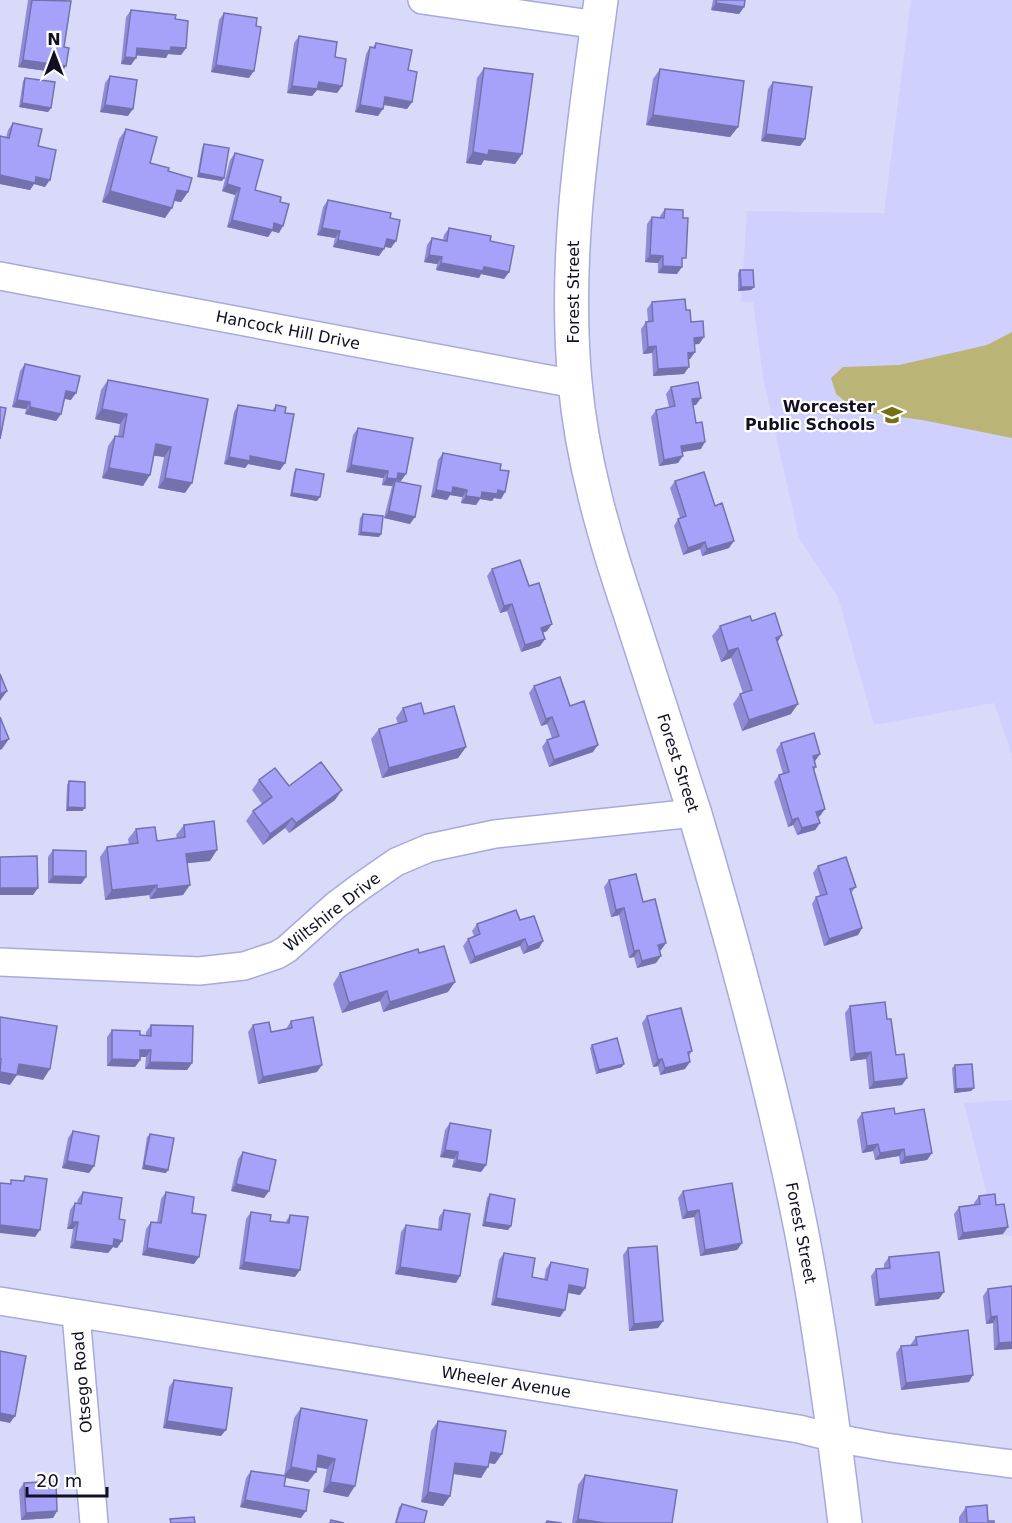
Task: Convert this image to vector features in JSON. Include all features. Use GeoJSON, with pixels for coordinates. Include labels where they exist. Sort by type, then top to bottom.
{"type":"FeatureCollection","features":[{"type":"Feature","properties":{"kind":"main road","name":"Forest Street"},"geometry":{"type":"LineString","coordinates":[[599,13],[573,230],[570,290],[575,384],[585,452],[602,527],[694,813],[754,1027],[787,1161],[812,1288],[845,1523]]}},
{"type":"Feature","properties":{"kind":"street"},"geometry":{"type":"LineString","coordinates":[[422,0],[599,13]]}},
{"type":"Feature","properties":{"kind":"street","name":"Hancock Hill Drive"},"geometry":{"type":"LineString","coordinates":[[0,276],[575,384]]}},
{"type":"Feature","properties":{"kind":"street","name":"Wiltshire Drive"},"geometry":{"type":"LineString","coordinates":[[0,962],[199,971],[244,966],[277,955],[287,949],[348,896],[396,862],[419,852],[449,843],[495,834],[694,813]]}},
{"type":"Feature","properties":{"kind":"street","name":"Wheeler Avenue"},"geometry":{"type":"LineString","coordinates":[[0,1301],[788,1427],[835,1439],[1012,1464]]}},
{"type":"Feature","properties":{"kind":"street","name":"Otsego Road"},"geometry":{"type":"LineString","coordinates":[[76,1314],[94,1523]]}},
{"type":"Feature","properties":{"kind":"shaded area","name":"Worcester Public Schools"},"geometry":{"type":"Polygon","coordinates":[[[911,0],[1012,0],[1012,755],[994,703],[874,725],[838,597],[799,538],[763,377],[753,302],[741,302],[747,211],[884,213],[911,0]]]}},
{"type":"Feature","properties":{"kind":"shaded area"},"geometry":{"type":"Polygon","coordinates":[[[1012,332],[1012,438],[922,420],[857,411],[836,394],[831,378],[843,367],[899,365],[987,345],[1012,332]]]}},
{"type":"Feature","properties":{"kind":"shaded area"},"geometry":{"type":"Polygon","coordinates":[[[1012,1100],[1012,1236],[997,1235],[964,1103],[1012,1100]]]}},
{"type":"Feature","properties":{"kind":"building"},"geometry":{"type":"Polygon","coordinates":[[[32,0],[71,1],[64,47],[69,48],[66,66],[23,60],[32,0]]]}},
{"type":"Feature","properties":{"kind":"building"},"geometry":{"type":"Polygon","coordinates":[[[716,0],[745,0],[744,7],[716,3],[716,0]]]}},
{"type":"Feature","properties":{"kind":"building"},"geometry":{"type":"Polygon","coordinates":[[[131,10],[176,15],[175,19],[188,21],[186,48],[171,47],[170,51],[137,48],[136,58],[125,57],[131,10]]]}},
{"type":"Feature","properties":{"kind":"building"},"geometry":{"type":"Polygon","coordinates":[[[224,13],[257,18],[256,26],[261,27],[254,71],[216,65],[224,13]]]}},
{"type":"Feature","properties":{"kind":"building"},"geometry":{"type":"Polygon","coordinates":[[[299,36],[337,42],[335,57],[346,59],[342,86],[319,82],[317,89],[292,86],[299,36]]]}},
{"type":"Feature","properties":{"kind":"building"},"geometry":{"type":"Polygon","coordinates":[[[376,43],[412,50],[408,70],[417,72],[412,102],[385,97],[383,109],[360,105],[370,47],[375,48],[376,43]]]}},
{"type":"Feature","properties":{"kind":"building"},"geometry":{"type":"Polygon","coordinates":[[[484,68],[533,74],[522,154],[489,150],[488,155],[473,152],[484,68]]]}},
{"type":"Feature","properties":{"kind":"building"},"geometry":{"type":"Polygon","coordinates":[[[660,69],[744,81],[738,127],[653,115],[660,69]]]}},
{"type":"Feature","properties":{"kind":"building"},"geometry":{"type":"Polygon","coordinates":[[[110,76],[137,80],[133,109],[105,105],[110,76]]]}},
{"type":"Feature","properties":{"kind":"building"},"geometry":{"type":"Polygon","coordinates":[[[25,78],[55,82],[51,108],[22,103],[25,78]]]}},
{"type":"Feature","properties":{"kind":"building"},"geometry":{"type":"Polygon","coordinates":[[[773,82],[812,87],[805,139],[766,134],[773,82]]]}},
{"type":"Feature","properties":{"kind":"building"},"geometry":{"type":"Polygon","coordinates":[[[13,123],[42,129],[38,146],[56,150],[50,180],[36,177],[35,183],[0,175],[0,136],[9,138],[13,123]]]}},
{"type":"Feature","properties":{"kind":"building"},"geometry":{"type":"Polygon","coordinates":[[[126,129],[157,137],[150,163],[192,178],[188,192],[177,190],[172,208],[110,191],[126,129]]]}},
{"type":"Feature","properties":{"kind":"building"},"geometry":{"type":"Polygon","coordinates":[[[204,144],[229,148],[224,178],[199,173],[204,144]]]}},
{"type":"Feature","properties":{"kind":"building"},"geometry":{"type":"Polygon","coordinates":[[[235,153],[263,160],[255,190],[281,197],[280,202],[289,204],[283,226],[274,223],[273,230],[232,220],[240,188],[227,184],[235,153]]]}},
{"type":"Feature","properties":{"kind":"building"},"geometry":{"type":"Polygon","coordinates":[[[328,200],[391,213],[390,218],[400,220],[396,241],[387,239],[384,249],[338,240],[340,231],[322,228],[328,200]]]}},
{"type":"Feature","properties":{"kind":"building"},"geometry":{"type":"Polygon","coordinates":[[[665,209],[683,210],[683,218],[688,218],[686,258],[682,258],[682,267],[663,266],[663,256],[650,255],[652,217],[664,218],[665,209]]]}},
{"type":"Feature","properties":{"kind":"building"},"geometry":{"type":"Polygon","coordinates":[[[449,228],[491,236],[490,241],[514,246],[509,272],[484,267],[483,271],[441,263],[442,257],[429,255],[432,238],[447,241],[449,228]]]}},
{"type":"Feature","properties":{"kind":"building"},"geometry":{"type":"Polygon","coordinates":[[[740,270],[753,270],[754,287],[741,287],[740,270]]]}},
{"type":"Feature","properties":{"kind":"building"},"geometry":{"type":"Polygon","coordinates":[[[685,299],[686,310],[690,310],[691,322],[703,321],[704,337],[694,338],[695,352],[688,353],[689,367],[658,369],[656,346],[648,347],[646,322],[653,321],[652,302],[685,299]]]}},
{"type":"Feature","properties":{"kind":"building"},"geometry":{"type":"Polygon","coordinates":[[[25,364],[80,376],[76,393],[66,391],[61,414],[30,407],[30,402],[17,400],[25,364]]]}},
{"type":"Feature","properties":{"kind":"building"},"geometry":{"type":"Polygon","coordinates":[[[108,380],[208,399],[192,483],[165,478],[171,447],[156,444],[150,475],[109,468],[115,436],[123,437],[127,414],[102,409],[108,380]]]}},
{"type":"Feature","properties":{"kind":"building"},"geometry":{"type":"Polygon","coordinates":[[[698,382],[701,398],[692,399],[696,423],[702,422],[705,442],[681,446],[683,456],[664,460],[656,410],[675,406],[671,387],[698,382]]]}},
{"type":"Feature","properties":{"kind":"building"},"geometry":{"type":"Polygon","coordinates":[[[238,405],[275,411],[276,405],[286,407],[285,413],[294,414],[285,463],[250,456],[250,461],[229,457],[238,405]]]}},
{"type":"Feature","properties":{"kind":"building"},"geometry":{"type":"Polygon","coordinates":[[[0,407],[6,408],[0,439],[0,407]]]}},
{"type":"Feature","properties":{"kind":"building"},"geometry":{"type":"Polygon","coordinates":[[[358,428],[413,438],[406,474],[398,473],[397,479],[387,478],[388,471],[351,465],[358,428]]]}},
{"type":"Feature","properties":{"kind":"building"},"geometry":{"type":"Polygon","coordinates":[[[443,453],[501,464],[500,470],[509,471],[505,492],[498,490],[497,494],[482,492],[481,498],[466,496],[467,490],[453,487],[452,493],[436,490],[443,453]]]}},
{"type":"Feature","properties":{"kind":"building"},"geometry":{"type":"Polygon","coordinates":[[[296,469],[324,474],[320,497],[292,493],[296,469]]]}},
{"type":"Feature","properties":{"kind":"building"},"geometry":{"type":"Polygon","coordinates":[[[704,472],[715,506],[722,503],[734,541],[707,549],[705,542],[688,548],[678,519],[686,516],[675,481],[704,472]]]}},
{"type":"Feature","properties":{"kind":"building"},"geometry":{"type":"Polygon","coordinates":[[[395,481],[421,486],[415,517],[389,511],[395,481]]]}},
{"type":"Feature","properties":{"kind":"building"},"geometry":{"type":"Polygon","coordinates":[[[363,514],[383,516],[381,534],[361,532],[363,514]]]}},
{"type":"Feature","properties":{"kind":"building"},"geometry":{"type":"Polygon","coordinates":[[[520,560],[529,586],[539,583],[552,624],[541,628],[545,639],[525,645],[512,604],[504,606],[492,569],[520,560]]]}},
{"type":"Feature","properties":{"kind":"building"},"geometry":{"type":"Polygon","coordinates":[[[775,613],[782,635],[776,638],[798,704],[749,720],[740,694],[752,690],[738,648],[728,651],[720,626],[750,616],[752,621],[775,613]]]}},
{"type":"Feature","properties":{"kind":"building"},"geometry":{"type":"Polygon","coordinates":[[[0,674],[7,691],[0,694],[0,674]]]}},
{"type":"Feature","properties":{"kind":"building"},"geometry":{"type":"Polygon","coordinates":[[[560,677],[570,706],[584,701],[598,745],[554,760],[547,740],[559,736],[552,717],[546,719],[534,686],[560,677]]]}},
{"type":"Feature","properties":{"kind":"building"},"geometry":{"type":"Polygon","coordinates":[[[421,703],[424,714],[454,706],[466,747],[389,768],[379,729],[407,721],[403,708],[421,703]]]}},
{"type":"Feature","properties":{"kind":"building"},"geometry":{"type":"Polygon","coordinates":[[[0,717],[9,739],[0,742],[0,717]]]}},
{"type":"Feature","properties":{"kind":"building"},"geometry":{"type":"Polygon","coordinates":[[[814,733],[820,754],[813,756],[816,767],[813,767],[825,809],[816,812],[820,823],[802,828],[798,818],[792,820],[779,775],[789,772],[781,743],[814,733]]]}},
{"type":"Feature","properties":{"kind":"building"},"geometry":{"type":"Polygon","coordinates":[[[321,762],[342,790],[296,823],[292,818],[270,834],[253,811],[272,797],[259,780],[275,768],[289,786],[321,762]]]}},
{"type":"Feature","properties":{"kind":"building"},"geometry":{"type":"Polygon","coordinates":[[[69,781],[85,782],[85,808],[68,807],[69,781]]]}},
{"type":"Feature","properties":{"kind":"building"},"geometry":{"type":"Polygon","coordinates":[[[214,821],[217,850],[186,854],[190,885],[157,889],[157,885],[112,890],[107,847],[138,843],[136,829],[155,827],[157,841],[185,837],[184,825],[214,821]]]}},
{"type":"Feature","properties":{"kind":"building"},"geometry":{"type":"Polygon","coordinates":[[[53,850],[86,851],[86,877],[53,876],[53,850]]]}},
{"type":"Feature","properties":{"kind":"building"},"geometry":{"type":"Polygon","coordinates":[[[37,856],[38,888],[0,888],[0,857],[37,856]]]}},
{"type":"Feature","properties":{"kind":"building"},"geometry":{"type":"Polygon","coordinates":[[[846,857],[856,887],[850,889],[862,928],[829,939],[816,897],[827,894],[818,866],[846,857]]]}},
{"type":"Feature","properties":{"kind":"building"},"geometry":{"type":"Polygon","coordinates":[[[636,874],[643,902],[655,899],[666,943],[658,945],[661,956],[642,961],[639,950],[634,951],[624,908],[616,910],[609,880],[636,874]]]}},
{"type":"Feature","properties":{"kind":"building"},"geometry":{"type":"Polygon","coordinates":[[[516,910],[520,920],[534,916],[543,941],[528,947],[525,939],[475,957],[468,939],[480,934],[477,924],[516,910]]]}},
{"type":"Feature","properties":{"kind":"building"},"geometry":{"type":"Polygon","coordinates":[[[444,946],[455,982],[390,1002],[387,991],[349,1003],[340,973],[418,949],[419,953],[444,946]]]}},
{"type":"Feature","properties":{"kind":"building"},"geometry":{"type":"Polygon","coordinates":[[[885,1002],[887,1019],[891,1019],[896,1055],[904,1054],[907,1078],[874,1082],[871,1052],[855,1054],[850,1006],[885,1002]]]}},
{"type":"Feature","properties":{"kind":"building"},"geometry":{"type":"Polygon","coordinates":[[[681,1008],[692,1051],[688,1052],[690,1062],[665,1068],[662,1059],[658,1060],[647,1016],[681,1008]]]}},
{"type":"Feature","properties":{"kind":"building"},"geometry":{"type":"Polygon","coordinates":[[[0,1017],[57,1026],[50,1069],[19,1064],[17,1075],[0,1072],[0,1017]]]}},
{"type":"Feature","properties":{"kind":"building"},"geometry":{"type":"Polygon","coordinates":[[[313,1017],[322,1065],[263,1077],[253,1025],[269,1022],[271,1032],[292,1028],[291,1021],[313,1017]]]}},
{"type":"Feature","properties":{"kind":"building"},"geometry":{"type":"Polygon","coordinates":[[[151,1025],[193,1026],[192,1063],[150,1062],[151,1050],[140,1050],[140,1060],[112,1059],[112,1030],[140,1031],[140,1035],[151,1036],[151,1025]]]}},
{"type":"Feature","properties":{"kind":"building"},"geometry":{"type":"Polygon","coordinates":[[[617,1038],[624,1064],[599,1070],[592,1045],[617,1038]]]}},
{"type":"Feature","properties":{"kind":"building"},"geometry":{"type":"Polygon","coordinates":[[[972,1064],[974,1088],[956,1089],[955,1065],[972,1064]]]}},
{"type":"Feature","properties":{"kind":"building"},"geometry":{"type":"Polygon","coordinates":[[[894,1108],[895,1114],[924,1109],[932,1153],[905,1157],[904,1149],[880,1153],[878,1144],[867,1146],[862,1113],[894,1108]]]}},
{"type":"Feature","properties":{"kind":"building"},"geometry":{"type":"Polygon","coordinates":[[[450,1123],[491,1130],[486,1165],[457,1160],[458,1152],[445,1150],[450,1123]]]}},
{"type":"Feature","properties":{"kind":"building"},"geometry":{"type":"Polygon","coordinates":[[[73,1131],[99,1136],[94,1166],[67,1161],[73,1131]]]}},
{"type":"Feature","properties":{"kind":"building"},"geometry":{"type":"Polygon","coordinates":[[[150,1134],[174,1138],[168,1170],[144,1165],[150,1134]]]}},
{"type":"Feature","properties":{"kind":"building"},"geometry":{"type":"Polygon","coordinates":[[[243,1152],[276,1160],[269,1191],[236,1184],[243,1152]]]}},
{"type":"Feature","properties":{"kind":"building"},"geometry":{"type":"Polygon","coordinates":[[[25,1176],[47,1179],[40,1230],[0,1225],[0,1183],[11,1184],[11,1180],[24,1181],[25,1176]]]}},
{"type":"Feature","properties":{"kind":"building"},"geometry":{"type":"Polygon","coordinates":[[[732,1183],[742,1243],[705,1250],[699,1210],[687,1212],[683,1191],[732,1183]]]}},
{"type":"Feature","properties":{"kind":"building"},"geometry":{"type":"Polygon","coordinates":[[[83,1192],[122,1198],[119,1219],[125,1220],[122,1241],[114,1239],[113,1246],[75,1241],[78,1222],[72,1222],[75,1203],[81,1204],[83,1192]]]}},
{"type":"Feature","properties":{"kind":"building"},"geometry":{"type":"Polygon","coordinates":[[[166,1192],[194,1197],[192,1213],[206,1215],[199,1257],[147,1248],[151,1222],[161,1223],[166,1192]]]}},
{"type":"Feature","properties":{"kind":"building"},"geometry":{"type":"Polygon","coordinates":[[[490,1194],[515,1199],[511,1226],[485,1222],[490,1194]]]}},
{"type":"Feature","properties":{"kind":"building"},"geometry":{"type":"Polygon","coordinates":[[[995,1194],[996,1205],[1004,1204],[1008,1227],[963,1233],[959,1207],[980,1204],[979,1196],[995,1194]]]}},
{"type":"Feature","properties":{"kind":"building"},"geometry":{"type":"Polygon","coordinates":[[[444,1210],[470,1214],[460,1276],[400,1267],[406,1225],[441,1230],[444,1210]]]}},
{"type":"Feature","properties":{"kind":"building"},"geometry":{"type":"Polygon","coordinates":[[[251,1212],[271,1215],[270,1221],[289,1223],[290,1215],[308,1217],[300,1270],[244,1262],[251,1212]]]}},
{"type":"Feature","properties":{"kind":"building"},"geometry":{"type":"Polygon","coordinates":[[[657,1246],[663,1321],[634,1324],[628,1248],[657,1246]]]}},
{"type":"Feature","properties":{"kind":"building"},"geometry":{"type":"Polygon","coordinates":[[[939,1252],[944,1292],[879,1299],[876,1269],[890,1268],[889,1257],[939,1252]]]}},
{"type":"Feature","properties":{"kind":"building"},"geometry":{"type":"Polygon","coordinates":[[[504,1253],[535,1258],[532,1277],[547,1280],[551,1262],[588,1269],[585,1288],[569,1285],[565,1310],[496,1298],[504,1253]]]}},
{"type":"Feature","properties":{"kind":"building"},"geometry":{"type":"Polygon","coordinates":[[[1012,1286],[1012,1342],[999,1343],[997,1316],[991,1317],[988,1289],[1012,1286]]]}},
{"type":"Feature","properties":{"kind":"building"},"geometry":{"type":"Polygon","coordinates":[[[968,1330],[973,1375],[906,1383],[901,1346],[917,1345],[916,1337],[968,1330]]]}},
{"type":"Feature","properties":{"kind":"building"},"geometry":{"type":"Polygon","coordinates":[[[0,1351],[26,1356],[15,1416],[0,1413],[0,1351]]]}},
{"type":"Feature","properties":{"kind":"building"},"geometry":{"type":"Polygon","coordinates":[[[174,1380],[232,1388],[226,1430],[167,1421],[174,1380]]]}},
{"type":"Feature","properties":{"kind":"building"},"geometry":{"type":"Polygon","coordinates":[[[301,1408],[367,1420],[355,1486],[330,1482],[335,1459],[318,1455],[316,1472],[291,1467],[301,1408]]]}},
{"type":"Feature","properties":{"kind":"building"},"geometry":{"type":"Polygon","coordinates":[[[438,1421],[506,1431],[502,1454],[491,1452],[488,1467],[455,1463],[450,1496],[428,1492],[438,1421]]]}},
{"type":"Feature","properties":{"kind":"building"},"geometry":{"type":"Polygon","coordinates":[[[251,1471],[286,1476],[284,1486],[309,1490],[306,1511],[245,1500],[251,1471]]]}},
{"type":"Feature","properties":{"kind":"building"},"geometry":{"type":"Polygon","coordinates":[[[585,1475],[677,1490],[672,1523],[605,1523],[578,1519],[585,1475]]]}},
{"type":"Feature","properties":{"kind":"building"},"geometry":{"type":"Polygon","coordinates":[[[56,1481],[57,1511],[26,1513],[24,1483],[56,1481]]]}},
{"type":"Feature","properties":{"kind":"building"},"geometry":{"type":"Polygon","coordinates":[[[402,1504],[427,1511],[424,1523],[396,1523],[402,1504]]]}},
{"type":"Feature","properties":{"kind":"building"},"geometry":{"type":"Polygon","coordinates":[[[987,1505],[988,1521],[994,1521],[994,1523],[967,1523],[966,1507],[987,1505]]]}},
{"type":"Feature","properties":{"kind":"building"},"geometry":{"type":"Polygon","coordinates":[[[194,1517],[195,1523],[171,1523],[170,1519],[194,1517]]]}},
{"type":"Feature","properties":{"kind":"place","name":"Worcester Public Schools"},"geometry":{"type":"Point","coordinates":[892,415]}}]}
